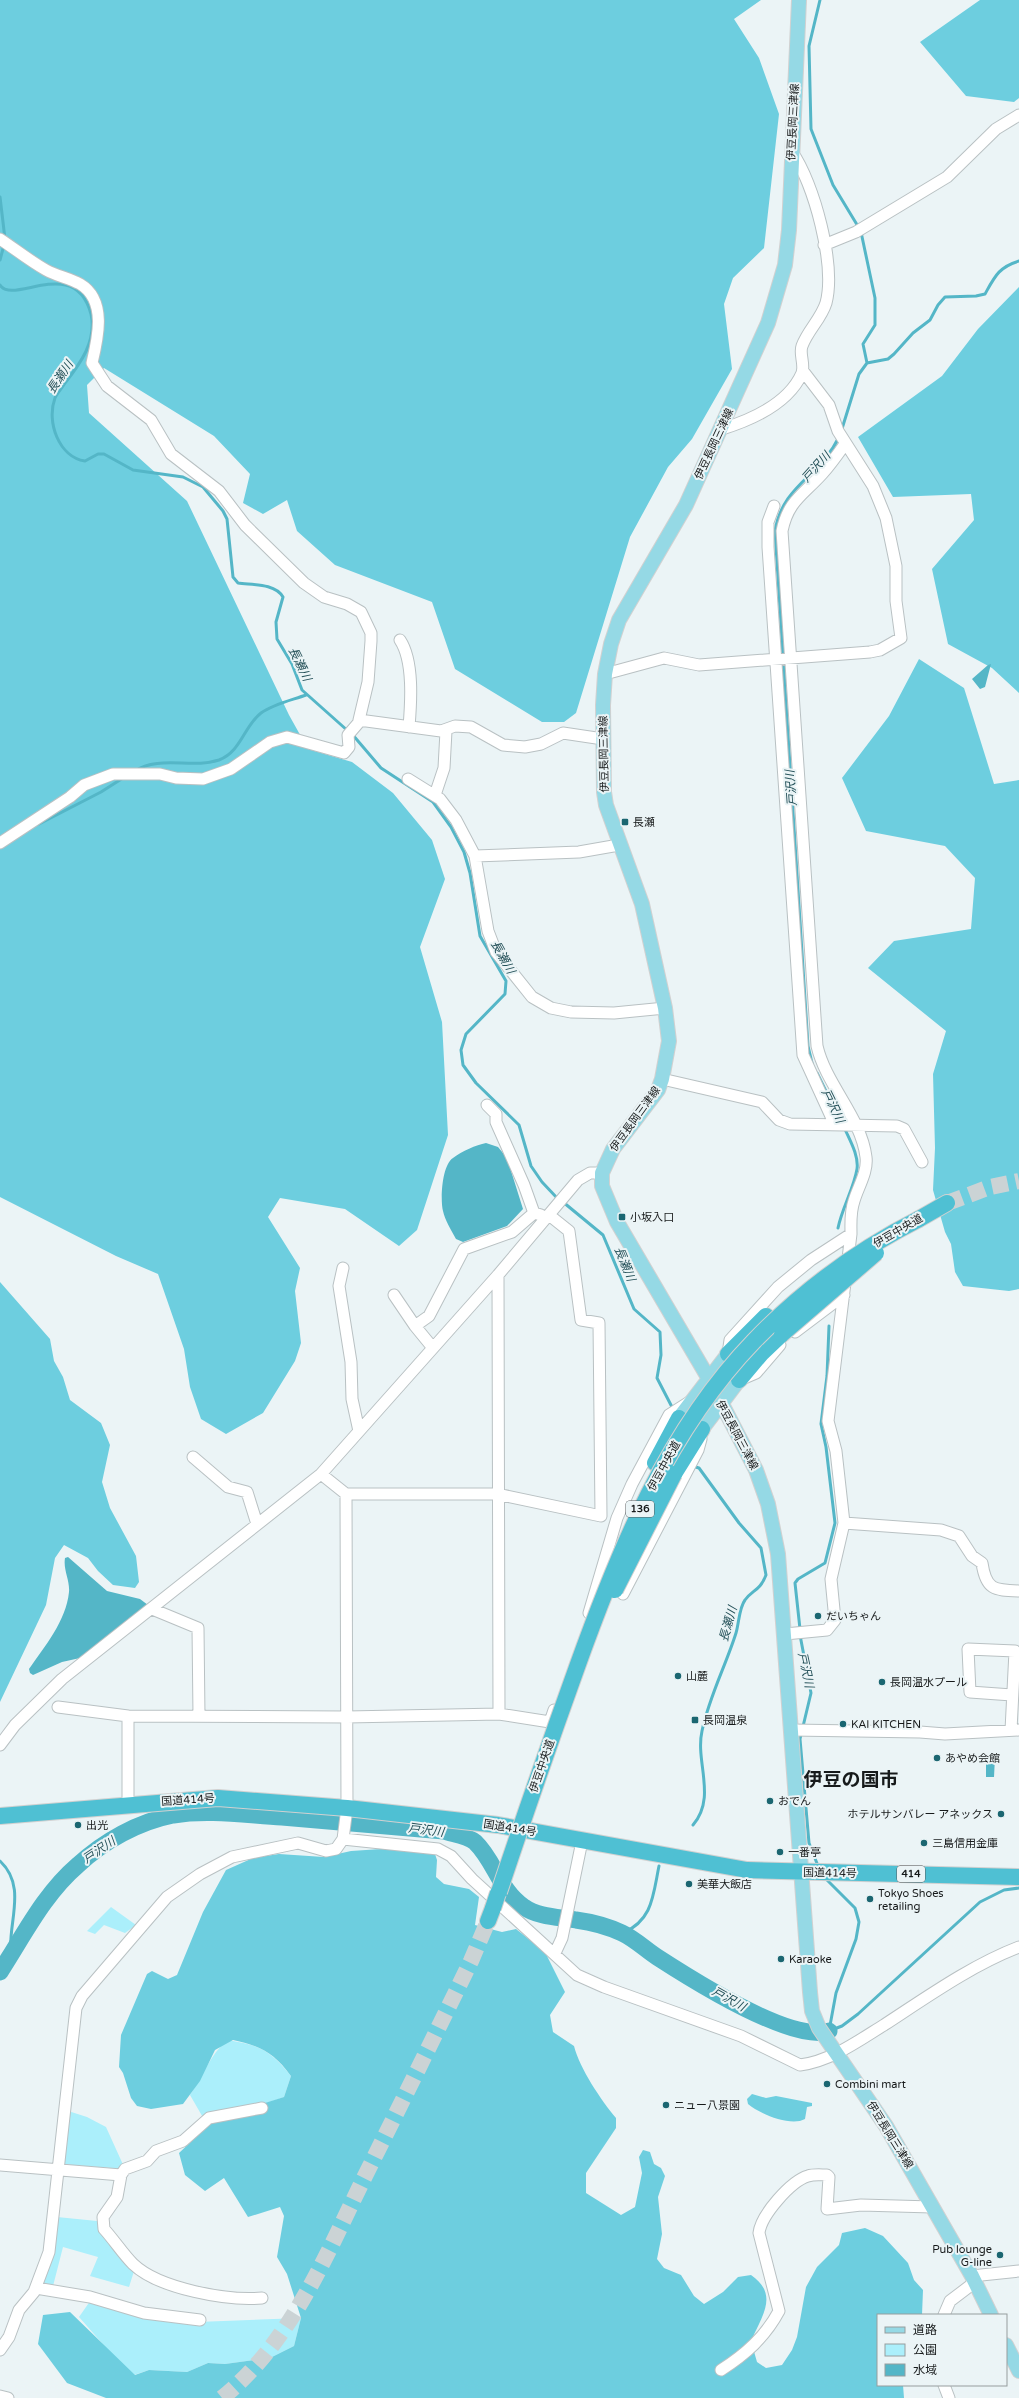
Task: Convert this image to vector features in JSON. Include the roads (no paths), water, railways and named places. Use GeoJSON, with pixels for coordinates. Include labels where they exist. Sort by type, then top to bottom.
{"type":"FeatureCollection","features":[{"type":"Feature","properties":{"kind":"highway","name":"伊豆中央道"},"geometry":{"type":"LineString","coordinates":[[915,1222],[891,1240],[869,1253],[811,1296],[758,1345],[722,1387],[690,1434],[658,1487],[625,1555],[603,1609],[498,1906],[604,1592],[640,1509],[673,1449],[697,1412],[738,1359],[777,1318],[817,1285],[866,1249],[915,1222],[948,1205]]}},
{"type":"Feature","properties":{"kind":"highway"},"geometry":{"type":"LineString","coordinates":[[728,1354],[766,1316],[820,1271],[858,1245],[887,1230],[915,1222]]}},
{"type":"Feature","properties":{"kind":"highway"},"geometry":{"type":"LineString","coordinates":[[739,1380],[761,1354],[782,1334],[891,1240]]}},
{"type":"Feature","properties":{"kind":"highway"},"geometry":{"type":"LineString","coordinates":[[604,1592],[628,1517],[679,1418]]}},
{"type":"Feature","properties":{"kind":"highway"},"geometry":{"type":"LineString","coordinates":[[603,1609],[618,1586],[674,1474],[702,1428]]}},
{"type":"Feature","properties":{"kind":"highway","name":"国道414号"},"geometry":{"type":"LineString","coordinates":[[0,1816],[218,1798],[498,1825],[748,1870],[1019,1877]]}},
{"type":"Feature","properties":{"kind":"main road","name":"伊豆長岡三津線"},"geometry":{"type":"LineString","coordinates":[[800,0],[789,230],[785,265],[778,296],[722,429],[686,505],[619,620],[611,644],[605,674],[603,739],[604,792],[619,846],[642,904],[665,1008],[669,1041],[662,1079],[651,1100],[613,1149],[602,1173],[602,1186],[617,1222],[709,1379],[720,1404],[756,1470],[768,1504],[778,1554],[785,1634],[812,2010],[819,2028],[886,2126],[974,2279],[991,2314]]}},
{"type":"Feature","properties":{"kind":"main road"},"geometry":{"type":"LineString","coordinates":[[679,1418],[728,1354]]}},
{"type":"Feature","properties":{"kind":"main road"},"geometry":{"type":"LineString","coordinates":[[702,1428],[739,1380]]}},
{"type":"Feature","properties":{"kind":"main road"},"geometry":{"type":"LineString","coordinates":[[1007,2347],[1019,2371]]}},
{"type":"Feature","properties":{"kind":"street"},"geometry":{"type":"LineString","coordinates":[[824,245],[856,232],[947,177],[996,129],[1019,115]]}},
{"type":"Feature","properties":{"kind":"street"},"geometry":{"type":"LineString","coordinates":[[722,429],[739,424],[773,406],[790,392],[802,370],[802,346],[826,302],[829,264],[810,188],[800,164],[792,152]]}},
{"type":"Feature","properties":{"kind":"street"},"geometry":{"type":"LineString","coordinates":[[0,240],[45,269],[81,285],[90,294],[99,323],[92,363],[94,369],[106,386],[151,420],[171,454],[219,491],[245,525],[314,591],[324,597],[347,604],[361,612],[371,633],[368,682],[359,718],[360,721],[351,733],[347,750],[340,753],[294,739],[279,738],[260,748],[230,769],[203,779],[176,778],[160,774],[113,774],[84,786],[70,797],[0,843]]}},
{"type":"Feature","properties":{"kind":"street"},"geometry":{"type":"LineString","coordinates":[[605,674],[664,658],[699,665],[870,652],[880,650],[901,638],[896,601],[896,566],[886,518],[873,486],[846,444],[829,405],[802,370]]}},
{"type":"Feature","properties":{"kind":"street"},"geometry":{"type":"LineString","coordinates":[[836,1125],[803,1055],[783,659],[782,531],[787,512],[797,498],[822,474],[846,444]]}},
{"type":"Feature","properties":{"kind":"street"},"geometry":{"type":"LineString","coordinates":[[774,506],[768,532],[783,659],[817,1046],[822,1062],[866,1158],[866,1169],[851,1212],[851,1234],[828,1421],[836,1451],[844,1523],[831,1574],[835,1614],[832,1626],[827,1630],[785,1634]]}},
{"type":"Feature","properties":{"kind":"street"},"geometry":{"type":"LineString","coordinates":[[400,640],[405,648],[411,682],[409,727]]}},
{"type":"Feature","properties":{"kind":"street"},"geometry":{"type":"LineString","coordinates":[[360,721],[446,731],[456,726],[471,727],[503,745],[525,748],[541,744],[563,733],[603,739]]}},
{"type":"Feature","properties":{"kind":"street"},"geometry":{"type":"LineString","coordinates":[[435,795],[444,768],[446,731]]}},
{"type":"Feature","properties":{"kind":"street"},"geometry":{"type":"LineString","coordinates":[[408,779],[435,795],[456,820],[475,856],[488,930],[496,952],[532,997],[551,1008],[571,1012],[614,1013],[665,1008]]}},
{"type":"Feature","properties":{"kind":"street"},"geometry":{"type":"LineString","coordinates":[[475,856],[579,852],[619,846]]}},
{"type":"Feature","properties":{"kind":"street"},"geometry":{"type":"LineString","coordinates":[[662,1079],[762,1102],[779,1120],[790,1124],[898,1126],[904,1129],[922,1162]]}},
{"type":"Feature","properties":{"kind":"street"},"geometry":{"type":"LineString","coordinates":[[487,1105],[496,1114],[496,1122],[522,1179],[534,1213]]}},
{"type":"Feature","properties":{"kind":"street"},"geometry":{"type":"LineString","coordinates":[[0,1745],[15,1726],[62,1679],[321,1474],[498,1274],[565,1195],[585,1175],[602,1173]]}},
{"type":"Feature","properties":{"kind":"street"},"geometry":{"type":"LineString","coordinates":[[415,1326],[429,1316],[464,1250],[512,1232],[534,1213],[550,1214],[568,1231],[581,1320],[599,1323],[601,1516]]}},
{"type":"Feature","properties":{"kind":"street"},"geometry":{"type":"LineString","coordinates":[[728,1354],[730,1340],[778,1287],[811,1260],[851,1234]]}},
{"type":"Feature","properties":{"kind":"street"},"geometry":{"type":"LineString","coordinates":[[343,1268],[339,1286],[351,1362],[352,1399],[359,1431]]}},
{"type":"Feature","properties":{"kind":"street"},"geometry":{"type":"LineString","coordinates":[[498,1274],[497,1494],[499,1714]]}},
{"type":"Feature","properties":{"kind":"street"},"geometry":{"type":"LineString","coordinates":[[394,1295],[415,1326],[433,1348]]}},
{"type":"Feature","properties":{"kind":"street"},"geometry":{"type":"LineString","coordinates":[[739,1380],[756,1373],[784,1340],[844,1295]]}},
{"type":"Feature","properties":{"kind":"street"},"geometry":{"type":"LineString","coordinates":[[58,1708],[128,1716],[347,1717],[499,1714],[550,1722],[592,1604],[617,1518],[632,1484],[669,1415],[691,1401]]}},
{"type":"Feature","properties":{"kind":"street"},"geometry":{"type":"LineString","coordinates":[[623,1594],[658,1523],[698,1450],[702,1428]]}},
{"type":"Feature","properties":{"kind":"street"},"geometry":{"type":"LineString","coordinates":[[193,1457],[228,1487],[247,1492],[257,1524]]}},
{"type":"Feature","properties":{"kind":"street"},"geometry":{"type":"LineString","coordinates":[[321,1474],[346,1494],[497,1494],[601,1516],[658,1523]]}},
{"type":"Feature","properties":{"kind":"street"},"geometry":{"type":"LineString","coordinates":[[0,2350],[9,2337],[16,2316],[36,2288],[52,2240],[58,2170],[76,2008],[82,1996],[167,1896],[200,1874],[232,1857],[298,1843],[326,1851],[336,1849],[344,1835],[346,1811],[347,1717],[346,1494]]}},
{"type":"Feature","properties":{"kind":"street"},"geometry":{"type":"LineString","coordinates":[[844,1523],[941,1530],[956,1534],[972,1556],[982,1564],[985,1581],[989,1586],[1004,1590],[1019,1591]]}},
{"type":"Feature","properties":{"kind":"street"},"geometry":{"type":"LineString","coordinates":[[152,1609],[198,1628],[199,1716]]}},
{"type":"Feature","properties":{"kind":"street"},"geometry":{"type":"LineString","coordinates":[[792,1730],[908,1731],[945,1734],[1015,1730],[1012,1695],[1015,1651],[968,1649],[970,1692],[1012,1695]]}},
{"type":"Feature","properties":{"kind":"street"},"geometry":{"type":"LineString","coordinates":[[128,1716],[128,1805]]}},
{"type":"Feature","properties":{"kind":"street"},"geometry":{"type":"LineString","coordinates":[[344,1835],[431,1848],[451,1856],[472,1879],[555,1953],[568,1969],[577,1975],[604,1987],[741,2036],[793,2064],[808,2064],[836,2053],[940,1990],[1019,1947]]}},
{"type":"Feature","properties":{"kind":"street"},"geometry":{"type":"LineString","coordinates":[[555,1953],[562,1938],[582,1841]]}},
{"type":"Feature","properties":{"kind":"street"},"geometry":{"type":"LineString","coordinates":[[262,2108],[209,2118],[183,2141],[156,2151],[147,2161],[125,2169],[121,2175],[117,2197],[105,2214],[103,2225],[133,2264],[150,2275],[175,2287],[235,2298],[262,2298]]}},
{"type":"Feature","properties":{"kind":"street"},"geometry":{"type":"LineString","coordinates":[[0,2165],[121,2175]]}},
{"type":"Feature","properties":{"kind":"street"},"geometry":{"type":"LineString","coordinates":[[721,2370],[752,2348],[763,2336],[779,2311],[759,2233],[760,2226],[777,2200],[789,2188],[808,2176],[827,2175],[829,2177],[827,2209],[861,2205],[932,2207]]}},
{"type":"Feature","properties":{"kind":"street"},"geometry":{"type":"LineString","coordinates":[[944,2314],[950,2301],[974,2279],[1019,2271]]}},
{"type":"Feature","properties":{"kind":"street"},"geometry":{"type":"LineString","coordinates":[[36,2288],[90,2297],[144,2313],[200,2320]]}},
{"type":"Feature","properties":{"kind":"street"},"geometry":{"type":"LineString","coordinates":[[944,2386],[949,2398]]}},
{"type":"Feature","properties":{"kind":"street"},"geometry":{"type":"LineString","coordinates":[[0,2396],[8,2398]]}},
{"type":"Feature","properties":{"kind":"water"},"geometry":{"type":"Polygon","coordinates":[[[991,664],[985,687],[980,689],[972,679],[991,664]]]}},
{"type":"Feature","properties":{"kind":"water"},"geometry":{"type":"Polygon","coordinates":[[[486,1143],[498,1147],[507,1158],[523,1209],[507,1226],[463,1242],[456,1239],[444,1214],[442,1199],[444,1175],[449,1162],[453,1158],[469,1149],[486,1143]]]}},
{"type":"Feature","properties":{"kind":"water"},"geometry":{"type":"Polygon","coordinates":[[[68,1557],[107,1591],[140,1599],[148,1605],[80,1658],[62,1662],[33,1675],[30,1673],[29,1669],[54,1633],[64,1613],[67,1603],[69,1583],[65,1558],[68,1557]]]}},
{"type":"Feature","properties":{"kind":"water"},"geometry":{"type":"Polygon","coordinates":[[[986,1757],[995,1757],[994,1777],[986,1777],[986,1757]]]}},
{"type":"Feature","properties":{"kind":"waterway"},"geometry":{"type":"LineString","coordinates":[[820,0],[809,46],[811,129],[833,185],[859,228]]}},
{"type":"Feature","properties":{"kind":"waterway","name":"長瀬川"},"geometry":{"type":"LineString","coordinates":[[0,197],[5,239]]}},
{"type":"Feature","properties":{"kind":"waterway"},"geometry":{"type":"LineString","coordinates":[[861,232],[875,298],[875,325],[863,344],[867,363]]}},
{"type":"Feature","properties":{"kind":"waterway","name":"長瀬川"},"geometry":{"type":"LineString","coordinates":[[0,260],[4,245]]}},
{"type":"Feature","properties":{"kind":"waterway"},"geometry":{"type":"LineString","coordinates":[[867,363],[888,359],[894,354],[913,333],[930,320],[938,305],[945,297],[976,296],[985,294],[1002,269],[1019,261]]}},
{"type":"Feature","properties":{"kind":"waterway","name":"長瀬川"},"geometry":{"type":"LineString","coordinates":[[0,285],[7,290],[17,290],[59,284],[72,287],[83,296],[91,314],[92,334],[86,352],[56,396],[53,407],[52,417],[54,427],[62,446],[68,453],[85,461],[98,454],[104,454],[133,470],[183,477],[203,487],[223,511],[227,519],[233,577],[238,583],[275,589],[283,597],[276,622],[277,639],[292,664],[302,690],[348,731]]}},
{"type":"Feature","properties":{"kind":"waterway","name":"戸沢川"},"geometry":{"type":"LineString","coordinates":[[841,432],[859,374],[867,363]]}},
{"type":"Feature","properties":{"kind":"waterway","name":"戸沢川"},"geometry":{"type":"LineString","coordinates":[[812,1063],[808,1046],[775,531],[779,515],[786,502],[794,491],[831,451],[839,437]]}},
{"type":"Feature","properties":{"kind":"waterway"},"geometry":{"type":"LineString","coordinates":[[135,771],[144,766],[154,764],[198,763],[219,760],[232,751],[255,718],[261,713],[277,705],[306,695]]}},
{"type":"Feature","properties":{"kind":"waterway","name":"長瀬川"},"geometry":{"type":"LineString","coordinates":[[352,734],[381,768],[433,802],[451,827],[464,852],[470,873],[480,936],[506,981],[505,994],[466,1034],[461,1050],[463,1065],[476,1083],[519,1125],[531,1166],[542,1182],[558,1199]]}},
{"type":"Feature","properties":{"kind":"waterway"},"geometry":{"type":"LineString","coordinates":[[39,824],[101,792],[123,778]]}},
{"type":"Feature","properties":{"kind":"waterway","name":"戸沢川"},"geometry":{"type":"LineString","coordinates":[[817,1073],[841,1122]]}},
{"type":"Feature","properties":{"kind":"waterway","name":"戸沢川"},"geometry":{"type":"LineString","coordinates":[[838,1228],[857,1169],[857,1158],[844,1127]]}},
{"type":"Feature","properties":{"kind":"waterway","name":"長瀬川"},"geometry":{"type":"LineString","coordinates":[[563,1202],[603,1235],[634,1309],[660,1332],[661,1355],[657,1378],[673,1409]]}},
{"type":"Feature","properties":{"kind":"waterway","name":"戸沢川"},"geometry":{"type":"LineString","coordinates":[[800,1629],[795,1583],[798,1579],[825,1563],[835,1523],[826,1447],[821,1424],[827,1376],[829,1326]]}},
{"type":"Feature","properties":{"kind":"waterway","name":"長瀬川"},"geometry":{"type":"LineString","coordinates":[[692,1466],[699,1468],[739,1523],[761,1548],[766,1575],[759,1587],[743,1603],[736,1633],[705,1718],[701,1743],[705,1791],[704,1803],[700,1814],[693,1825]]}},
{"type":"Feature","properties":{"kind":"waterway","name":"戸沢川"},"geometry":{"type":"LineString","coordinates":[[800,1635],[811,1693],[800,1739],[809,1843],[818,1866]]}},
{"type":"Feature","properties":{"kind":"waterway","name":"戸沢川"},"geometry":{"type":"LineString","coordinates":[[0,1972],[45,1902],[66,1876],[88,1856],[110,1840],[147,1822],[186,1813],[213,1812],[444,1831],[464,1837],[475,1842],[482,1850],[503,1884],[524,1907],[536,1913],[549,1916],[594,1923],[627,1935],[657,1957],[693,1980],[767,2019],[791,2028],[812,2032],[829,2031]]}},
{"type":"Feature","properties":{"kind":"waterway"},"geometry":{"type":"LineString","coordinates":[[0,1861],[8,1871],[13,1882],[15,1894],[11,1955]]}},
{"type":"Feature","properties":{"kind":"waterway","name":"長瀬川"},"geometry":{"type":"LineString","coordinates":[[623,1933],[633,1928],[646,1914],[653,1897],[659,1866]]}},
{"type":"Feature","properties":{"kind":"waterway","name":"戸沢川"},"geometry":{"type":"LineString","coordinates":[[825,1878],[855,1908],[859,1922],[856,1939],[836,1993],[829,2031]]}},
{"type":"Feature","properties":{"kind":"waterway"},"geometry":{"type":"LineString","coordinates":[[829,2031],[842,2026],[858,2014],[980,1902],[1004,1890],[1019,1888]]}},
{"type":"Feature","properties":{"kind":"tunnel"},"geometry":{"type":"LineString","coordinates":[[947,1203],[990,1187],[1019,1181]]}},
{"type":"Feature","properties":{"kind":"tunnel"},"geometry":{"type":"LineString","coordinates":[[222,2398],[247,2375],[268,2350],[288,2324],[305,2295],[336,2236],[458,1988],[488,1921]]}},
{"type":"Feature","properties":{"kind":"place","name":"長瀬"},"geometry":{"type":"Point","coordinates":[625,822]}},
{"type":"Feature","properties":{"kind":"place","name":"小坂入口"},"geometry":{"type":"Point","coordinates":[622,1217]}},
{"type":"Feature","properties":{"kind":"place","name":"だいちゃん"},"geometry":{"type":"Point","coordinates":[818,1616]}},
{"type":"Feature","properties":{"kind":"place","name":"山麓"},"geometry":{"type":"Point","coordinates":[678,1676]}},
{"type":"Feature","properties":{"kind":"place","name":"長岡温水プール"},"geometry":{"type":"Point","coordinates":[882,1682]}},
{"type":"Feature","properties":{"kind":"place","name":"長岡温泉"},"geometry":{"type":"Point","coordinates":[695,1720]}},
{"type":"Feature","properties":{"kind":"place","name":"KAI KITCHEN"},"geometry":{"type":"Point","coordinates":[843,1724]}},
{"type":"Feature","properties":{"kind":"place","name":"あやめ会館"},"geometry":{"type":"Point","coordinates":[937,1758]}},
{"type":"Feature","properties":{"kind":"place","name":"おでん"},"geometry":{"type":"Point","coordinates":[770,1801]}},
{"type":"Feature","properties":{"kind":"place","name":"ホテルサンバレー アネックス"},"geometry":{"type":"Point","coordinates":[1001,1814]}},
{"type":"Feature","properties":{"kind":"place","name":"出光"},"geometry":{"type":"Point","coordinates":[78,1825]}},
{"type":"Feature","properties":{"kind":"place","name":"三島信用金庫"},"geometry":{"type":"Point","coordinates":[924,1843]}},
{"type":"Feature","properties":{"kind":"place","name":"一番亭"},"geometry":{"type":"Point","coordinates":[780,1852]}},
{"type":"Feature","properties":{"kind":"place","name":"美華大飯店"},"geometry":{"type":"Point","coordinates":[689,1884]}},
{"type":"Feature","properties":{"kind":"place","name":"Tokyo Shoes retailing"},"geometry":{"type":"Point","coordinates":[870,1899]}},
{"type":"Feature","properties":{"kind":"place","name":"Karaoke"},"geometry":{"type":"Point","coordinates":[781,1959]}},
{"type":"Feature","properties":{"kind":"place","name":"Combini mart"},"geometry":{"type":"Point","coordinates":[827,2084]}},
{"type":"Feature","properties":{"kind":"place","name":"ニュー八景園"},"geometry":{"type":"Point","coordinates":[666,2105]}},
{"type":"Feature","properties":{"kind":"place","name":"Pub lounge G-line"},"geometry":{"type":"Point","coordinates":[1000,2255]}},
{"type":"Feature","properties":{"kind":"district","name":"伊豆の国市"},"geometry":{"type":"Point","coordinates":[851,1780]}}]}
